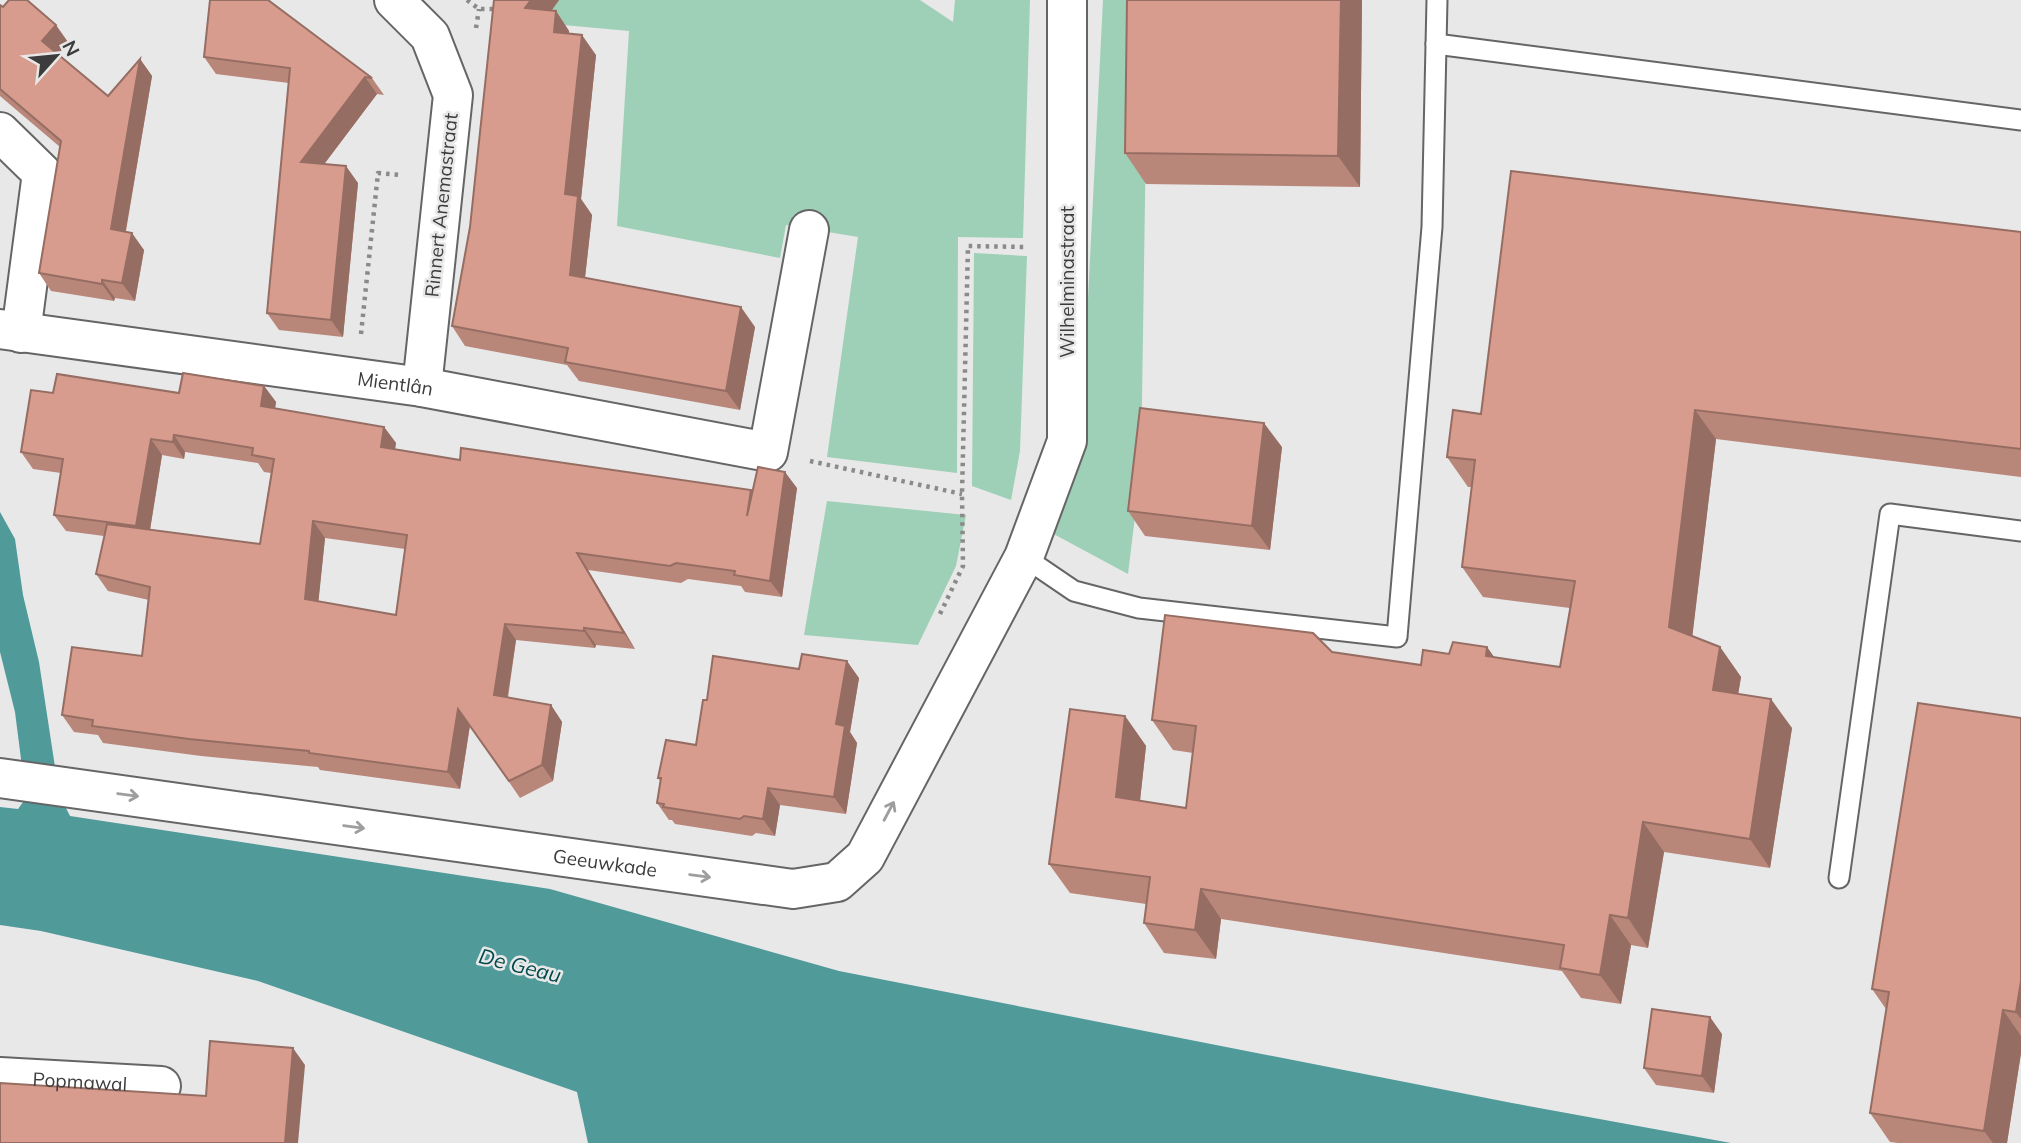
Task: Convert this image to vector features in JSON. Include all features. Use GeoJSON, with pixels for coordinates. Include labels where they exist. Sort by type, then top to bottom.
{"type":"FeatureCollection","features":[{"type":"Feature","properties":{"kind":"street","name":"Rinnert Anemastraat"},"geometry":{"type":"LineString","coordinates":[[394,0],[430,36],[453,95],[422,387]]}},
{"type":"Feature","properties":{"kind":"street","name":"Wilhelminastraat"},"geometry":{"type":"LineString","coordinates":[[1024,556],[1067,441],[1067,0]]}},
{"type":"Feature","properties":{"kind":"street","name":"Mientlân"},"geometry":{"type":"LineString","coordinates":[[0,132],[42,173],[10,331],[422,387],[768,452]]}},
{"type":"Feature","properties":{"kind":"street"},"geometry":{"type":"LineString","coordinates":[[768,452],[809,230]]}},
{"type":"Feature","properties":{"kind":"street","name":"Geeuwkade"},"geometry":{"type":"LineString","coordinates":[[29,782],[793,889],[837,882],[865,857],[1024,556]]}},
{"type":"Feature","properties":{"kind":"street","name":"Popmawal"},"geometry":{"type":"LineString","coordinates":[[0,1077],[161,1086]]}},
{"type":"Feature","properties":{"kind":"lane"},"geometry":{"type":"LineString","coordinates":[[1024,556],[1073,591],[1139,608],[1397,637],[1432,227],[1437,0]]}},
{"type":"Feature","properties":{"kind":"lane"},"geometry":{"type":"LineString","coordinates":[[1436,44],[2021,120]]}},
{"type":"Feature","properties":{"kind":"lane"},"geometry":{"type":"LineString","coordinates":[[1839,878],[1890,514],[2021,531]]}},
{"type":"Feature","properties":{"kind":"path"},"geometry":{"type":"LineString","coordinates":[[467,0],[479,9],[504,9]]}},
{"type":"Feature","properties":{"kind":"path"},"geometry":{"type":"LineString","coordinates":[[357,378],[378,173],[442,179]]}},
{"type":"Feature","properties":{"kind":"path"},"geometry":{"type":"LineString","coordinates":[[939,615],[963,566],[962,494],[968,246],[1067,248]]}},
{"type":"Feature","properties":{"kind":"path"},"geometry":{"type":"LineString","coordinates":[[768,452],[962,494]]}},
{"type":"Feature","properties":{"kind":"green space"},"geometry":{"type":"Polygon","coordinates":[[[543,0],[920,0],[953,22],[955,0],[1030,0],[1023,238],[958,237],[957,473],[827,457],[858,237],[786,225],[780,258],[617,226],[629,31],[531,22],[543,0]]]}},
{"type":"Feature","properties":{"kind":"green space"},"geometry":{"type":"Polygon","coordinates":[[[1103,0],[1148,0],[1141,467],[1128,574],[1048,531],[1081,439],[1103,0]]]}},
{"type":"Feature","properties":{"kind":"green space"},"geometry":{"type":"Polygon","coordinates":[[[974,253],[1027,256],[1020,451],[1011,500],[972,486],[974,253]]]}},
{"type":"Feature","properties":{"kind":"green space"},"geometry":{"type":"Polygon","coordinates":[[[827,501],[966,515],[956,566],[918,645],[804,635],[827,501]]]}},
{"type":"Feature","properties":{"kind":"water","name":"De Geau"},"geometry":{"type":"Polygon","coordinates":[[[0,512],[15,539],[23,595],[39,662],[55,767],[63,802],[70,816],[550,889],[839,971],[1512,1103],[1731,1143],[588,1143],[577,1092],[258,981],[41,931],[0,925],[0,807],[18,809],[26,798],[15,712],[0,652],[0,512]]]}},
{"type":"Feature","properties":{"kind":"building"},"geometry":{"type":"Polygon","coordinates":[[[9,0],[27,0],[56,25],[42,41],[108,96],[140,59],[111,229],[132,233],[122,283],[102,280],[102,284],[39,273],[61,141],[0,89],[0,5],[3,7],[9,0]]]}},
{"type":"Feature","properties":{"kind":"building"},"geometry":{"type":"Polygon","coordinates":[[[210,0],[268,0],[372,78],[365,77],[301,162],[346,166],[331,320],[267,313],[290,68],[204,57],[210,0]]]}},
{"type":"Feature","properties":{"kind":"building"},"geometry":{"type":"Polygon","coordinates":[[[494,0],[531,0],[525,8],[556,11],[554,32],[582,35],[565,194],[578,196],[570,275],[741,307],[726,391],[565,362],[568,348],[452,326],[470,227],[494,0]]]}},
{"type":"Feature","properties":{"kind":"building"},"geometry":{"type":"Polygon","coordinates":[[[1127,0],[1341,0],[1338,156],[1125,153],[1127,0]]]}},
{"type":"Feature","properties":{"kind":"building"},"geometry":{"type":"Polygon","coordinates":[[[1511,171],[2021,232],[2021,449],[1695,410],[1669,627],[1720,647],[1713,690],[1771,699],[1750,839],[1643,822],[1628,918],[1610,915],[1600,975],[1560,968],[1564,945],[1201,889],[1195,930],[1144,923],[1150,877],[1049,864],[1070,709],[1125,716],[1116,797],[1186,808],[1196,726],[1152,720],[1165,615],[1313,633],[1332,652],[1421,665],[1423,650],[1449,654],[1453,642],[1487,647],[1486,656],[1560,667],[1575,581],[1462,567],[1475,460],[1447,457],[1453,410],[1481,414],[1511,171]]]}},
{"type":"Feature","properties":{"kind":"building"},"geometry":{"type":"Polygon","coordinates":[[[183,373],[264,386],[261,406],[384,427],[381,447],[460,460],[461,448],[751,490],[747,516],[758,467],[785,472],[770,581],[734,575],[735,571],[676,563],[670,566],[577,553],[624,633],[505,624],[494,695],[551,705],[542,765],[509,781],[458,709],[448,772],[309,751],[92,726],[93,720],[62,715],[72,647],[142,656],[150,587],[96,574],[107,524],[260,544],[274,459],[252,455],[253,448],[174,435],[173,442],[151,439],[136,526],[54,515],[63,459],[21,452],[31,390],[53,393],[57,374],[179,393],[183,373]],[[313,521],[305,599],[396,615],[407,535],[313,521]]]}},
{"type":"Feature","properties":{"kind":"building"},"geometry":{"type":"Polygon","coordinates":[[[1140,408],[1264,423],[1252,526],[1128,511],[1140,408]]]}},
{"type":"Feature","properties":{"kind":"building"},"geometry":{"type":"Polygon","coordinates":[[[802,654],[847,661],[836,724],[845,726],[834,797],[768,788],[763,819],[744,816],[740,819],[663,807],[664,804],[657,803],[661,778],[658,778],[666,740],[696,745],[703,700],[707,700],[713,656],[799,669],[802,654]]]}},
{"type":"Feature","properties":{"kind":"building"},"geometry":{"type":"Polygon","coordinates":[[[1918,703],[2021,718],[2021,981],[2016,1012],[2003,1010],[1984,1131],[1870,1113],[1889,992],[1872,989],[1918,703]]]}},
{"type":"Feature","properties":{"kind":"building"},"geometry":{"type":"Polygon","coordinates":[[[1652,1009],[1710,1017],[1702,1076],[1644,1068],[1652,1009]]]}},
{"type":"Feature","properties":{"kind":"building"},"geometry":{"type":"Polygon","coordinates":[[[210,1041],[293,1048],[285,1143],[0,1143],[0,1083],[206,1096],[210,1041]]]}}]}
